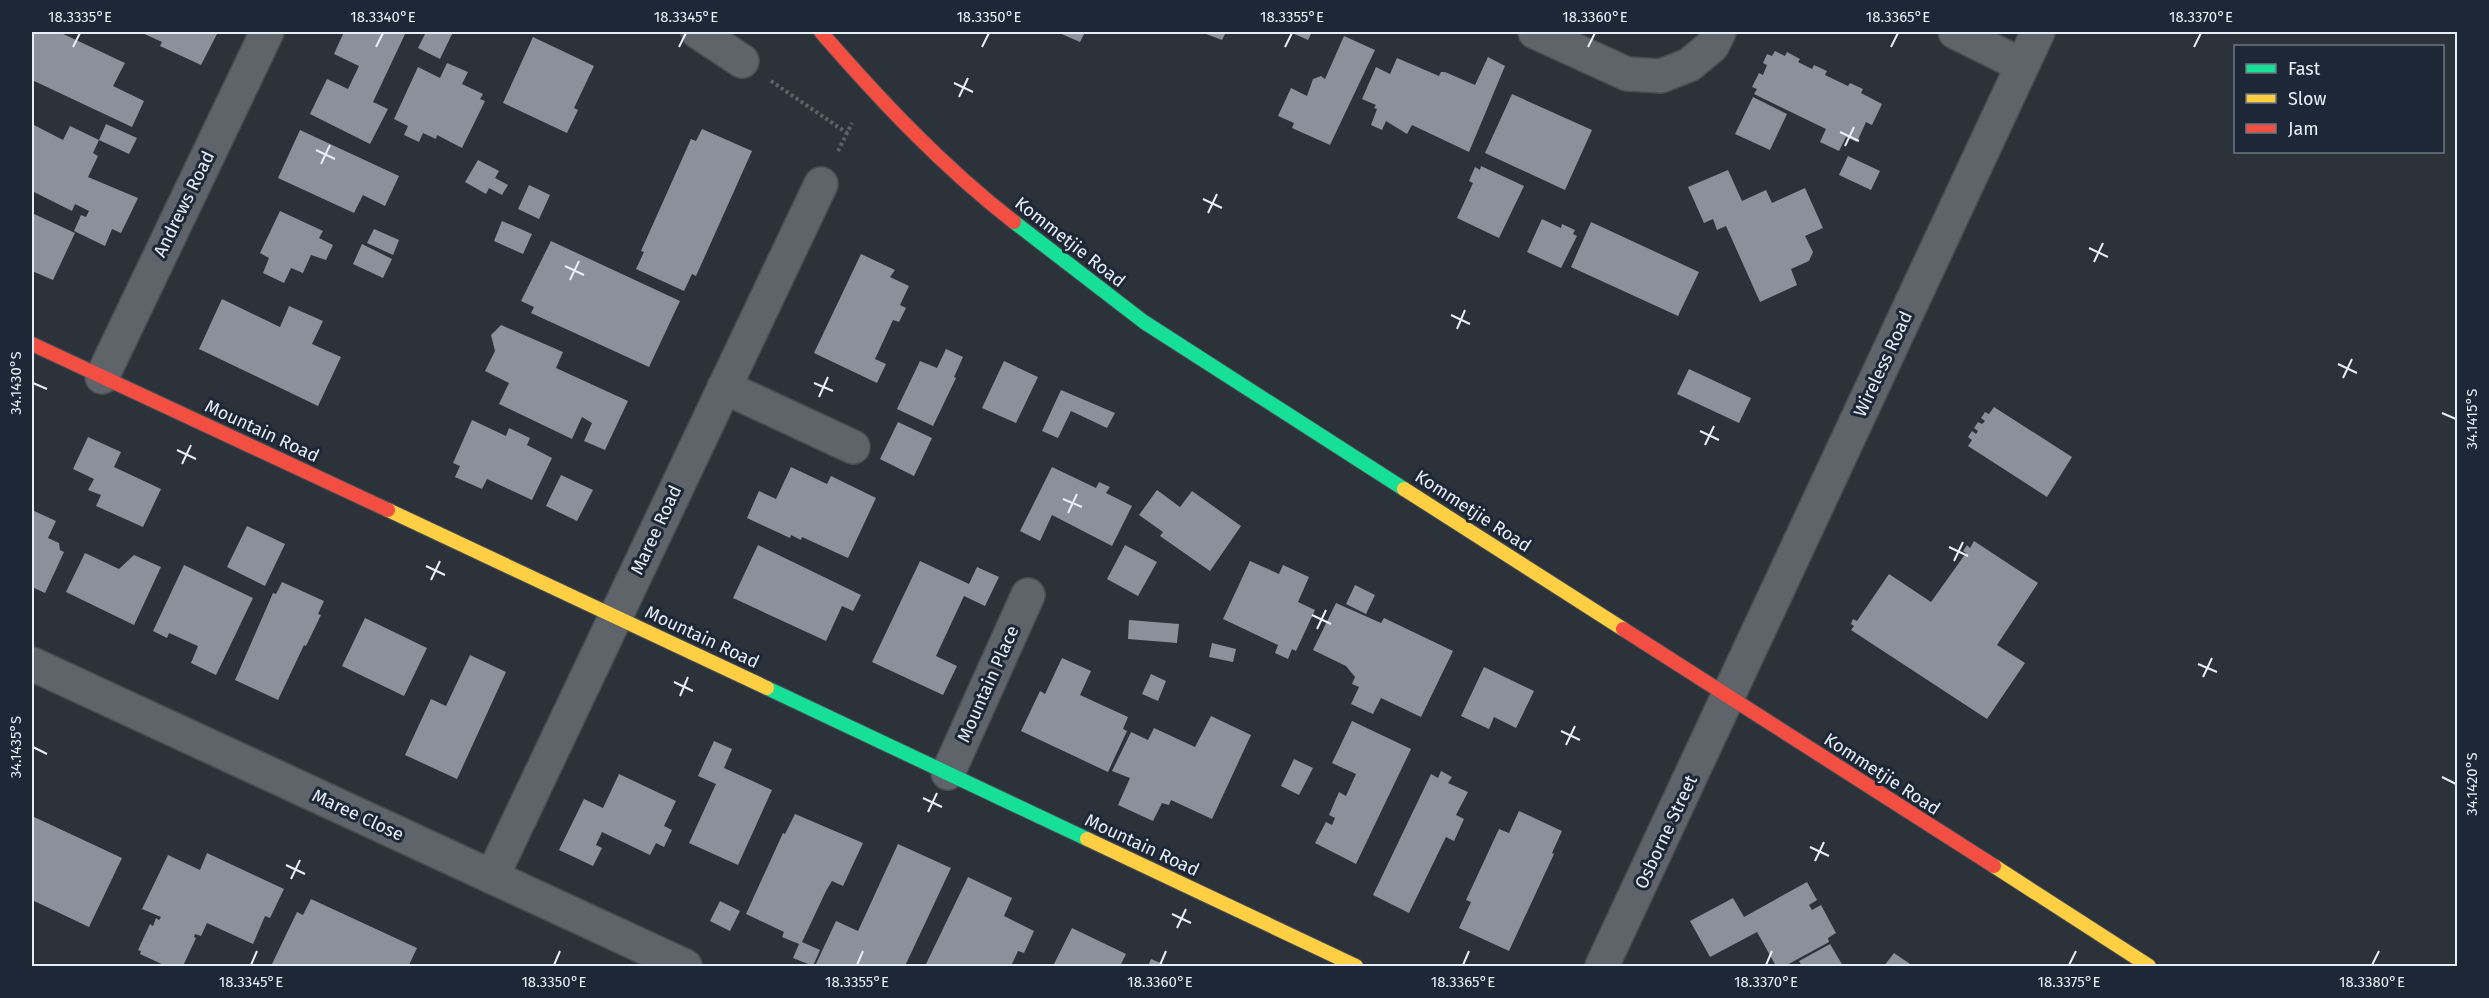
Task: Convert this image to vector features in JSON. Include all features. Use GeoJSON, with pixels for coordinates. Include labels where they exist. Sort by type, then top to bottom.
{"type":"FeatureCollection","features":[{"type":"Feature","properties":{"kind":"main road","name":"Kommetjie Road"},"geometry":{"type":"LineString","coordinates":[[821,32],[869,87],[981,196],[1144,322],[2149,966]]}},
{"type":"Feature","properties":{"kind":"main road","name":"Mountain Road"},"geometry":{"type":"LineString","coordinates":[[32,344],[616,616],[1356,966]]}},
{"type":"Feature","properties":{"kind":"street","name":"Andrews Road"},"geometry":{"type":"LineString","coordinates":[[102,377],[267,32]]}},
{"type":"Feature","properties":{"kind":"street"},"geometry":{"type":"LineString","coordinates":[[698,32],[742,61]]}},
{"type":"Feature","properties":{"kind":"street"},"geometry":{"type":"LineString","coordinates":[[1536,32],[1627,74],[1661,76],[1689,65],[1712,46],[1719,32]]}},
{"type":"Feature","properties":{"kind":"street"},"geometry":{"type":"LineString","coordinates":[[1955,32],[2022,65]]}},
{"type":"Feature","properties":{"kind":"street","name":"Wireless Road"},"geometry":{"type":"LineString","coordinates":[[1729,697],[2038,32]]}},
{"type":"Feature","properties":{"kind":"street","name":"Maree Road"},"geometry":{"type":"LineString","coordinates":[[492,877],[821,184]]}},
{"type":"Feature","properties":{"kind":"street"},"geometry":{"type":"LineString","coordinates":[[724,387],[853,447]]}},
{"type":"Feature","properties":{"kind":"street","name":"Mountain Place"},"geometry":{"type":"LineString","coordinates":[[948,773],[1028,595]]}},
{"type":"Feature","properties":{"kind":"street","name":"Maree Close"},"geometry":{"type":"LineString","coordinates":[[32,664],[685,966]]}},
{"type":"Feature","properties":{"kind":"street","name":"Osborne Street"},"geometry":{"type":"LineString","coordinates":[[1603,966],[1729,697]]}},
{"type":"Feature","properties":{"kind":"path"},"geometry":{"type":"LineString","coordinates":[[742,61],[847,133]]}},
{"type":"Feature","properties":{"kind":"path"},"geometry":{"type":"LineString","coordinates":[[821,184],[869,87]]}},
{"type":"Feature","properties":{"kind":"building"},"geometry":{"type":"Polygon","coordinates":[[[32,32],[59,32],[125,63],[113,86],[144,101],[132,127],[32,80],[32,32]]]}},
{"type":"Feature","properties":{"kind":"building"},"geometry":{"type":"Polygon","coordinates":[[[140,32],[218,32],[201,65],[160,46],[162,42],[140,32]]]}},
{"type":"Feature","properties":{"kind":"building"},"geometry":{"type":"Polygon","coordinates":[[[344,32],[406,32],[373,102],[388,109],[370,144],[310,114],[327,79],[348,89],[359,66],[334,54],[344,32]]]}},
{"type":"Feature","properties":{"kind":"building"},"geometry":{"type":"Polygon","coordinates":[[[426,32],[453,32],[440,59],[418,48],[426,32]]]}},
{"type":"Feature","properties":{"kind":"building"},"geometry":{"type":"Polygon","coordinates":[[[1057,32],[1085,32],[1080,42],[1057,32]]]}},
{"type":"Feature","properties":{"kind":"building"},"geometry":{"type":"Polygon","coordinates":[[[1201,32],[1226,32],[1222,40],[1201,32]]]}},
{"type":"Feature","properties":{"kind":"building"},"geometry":{"type":"Polygon","coordinates":[[[1290,32],[1312,32],[1308,40],[1290,32]]]}},
{"type":"Feature","properties":{"kind":"building"},"geometry":{"type":"Polygon","coordinates":[[[1344,36],[1375,50],[1330,145],[1292,128],[1294,123],[1278,116],[1291,88],[1307,96],[1313,79],[1321,76],[1325,79],[1344,36]]]}},
{"type":"Feature","properties":{"kind":"building"},"geometry":{"type":"Polygon","coordinates":[[[533,37],[594,66],[574,108],[578,110],[567,133],[503,103],[533,37]]]}},
{"type":"Feature","properties":{"kind":"building"},"geometry":{"type":"Polygon","coordinates":[[[1775,51],[1785,56],[1787,52],[1800,59],[1798,62],[1812,69],[1814,65],[1827,71],[1825,75],[1848,86],[1850,83],[1863,89],[1861,93],[1882,104],[1872,125],[1866,122],[1857,142],[1846,137],[1839,151],[1820,142],[1826,129],[1754,94],[1757,89],[1752,87],[1759,73],[1763,75],[1767,65],[1763,63],[1767,54],[1772,56],[1775,51]]]}},
{"type":"Feature","properties":{"kind":"building"},"geometry":{"type":"Polygon","coordinates":[[[1488,57],[1505,66],[1469,152],[1412,125],[1407,134],[1386,121],[1382,130],[1371,125],[1377,109],[1374,108],[1376,105],[1362,99],[1376,67],[1390,74],[1397,58],[1439,76],[1441,72],[1445,72],[1475,85],[1488,57]]]}},
{"type":"Feature","properties":{"kind":"building"},"geometry":{"type":"Polygon","coordinates":[[[447,63],[468,72],[462,84],[483,94],[480,99],[485,101],[462,148],[437,135],[436,139],[423,133],[419,142],[404,135],[408,126],[394,119],[418,67],[440,78],[447,63]]]}},
{"type":"Feature","properties":{"kind":"building"},"geometry":{"type":"Polygon","coordinates":[[[1512,94],[1592,130],[1565,190],[1485,153],[1512,94]]]}},
{"type":"Feature","properties":{"kind":"building"},"geometry":{"type":"Polygon","coordinates":[[[1753,97],[1787,114],[1770,150],[1735,134],[1753,97]]]}},
{"type":"Feature","properties":{"kind":"building"},"geometry":{"type":"Polygon","coordinates":[[[32,124],[63,140],[70,126],[99,140],[93,153],[98,156],[88,177],[138,198],[121,233],[112,229],[105,246],[74,231],[81,215],[86,217],[89,211],[75,204],[72,211],[32,191],[32,124]]]}},
{"type":"Feature","properties":{"kind":"building"},"geometry":{"type":"Polygon","coordinates":[[[106,124],[137,138],[129,154],[99,140],[106,124]]]}},
{"type":"Feature","properties":{"kind":"building"},"geometry":{"type":"Polygon","coordinates":[[[702,129],[752,151],[696,276],[692,274],[684,291],[636,269],[644,252],[641,251],[691,139],[696,141],[702,129]]]}},
{"type":"Feature","properties":{"kind":"building"},"geometry":{"type":"Polygon","coordinates":[[[300,130],[399,176],[385,206],[363,195],[354,213],[278,178],[300,130]]]}},
{"type":"Feature","properties":{"kind":"building"},"geometry":{"type":"Polygon","coordinates":[[[1848,156],[1880,171],[1871,190],[1839,175],[1848,156]]]}},
{"type":"Feature","properties":{"kind":"building"},"geometry":{"type":"Polygon","coordinates":[[[478,160],[499,171],[495,178],[508,185],[502,195],[489,188],[486,194],[465,182],[478,160]]]}},
{"type":"Feature","properties":{"kind":"building"},"geometry":{"type":"Polygon","coordinates":[[[1481,166],[1524,186],[1499,238],[1457,218],[1473,183],[1469,181],[1475,167],[1480,170],[1481,166]]]}},
{"type":"Feature","properties":{"kind":"building"},"geometry":{"type":"Polygon","coordinates":[[[1728,170],[1742,201],[1766,190],[1772,203],[1805,188],[1823,228],[1805,236],[1813,252],[1809,261],[1791,269],[1797,285],[1760,302],[1726,226],[1717,230],[1713,219],[1704,223],[1688,187],[1728,170]]]}},
{"type":"Feature","properties":{"kind":"building"},"geometry":{"type":"Polygon","coordinates":[[[529,185],[550,195],[539,219],[518,209],[529,185]]]}},
{"type":"Feature","properties":{"kind":"building"},"geometry":{"type":"Polygon","coordinates":[[[280,211],[323,231],[319,238],[333,245],[326,260],[311,255],[303,273],[291,268],[284,283],[263,273],[269,258],[260,253],[280,211]]]}},
{"type":"Feature","properties":{"kind":"building"},"geometry":{"type":"Polygon","coordinates":[[[32,213],[75,233],[53,280],[32,271],[32,213]]]}},
{"type":"Feature","properties":{"kind":"building"},"geometry":{"type":"Polygon","coordinates":[[[1542,219],[1561,228],[1562,224],[1575,230],[1573,234],[1577,236],[1561,268],[1527,252],[1542,219]]]}},
{"type":"Feature","properties":{"kind":"building"},"geometry":{"type":"Polygon","coordinates":[[[502,221],[532,234],[523,254],[494,241],[502,221]]]}},
{"type":"Feature","properties":{"kind":"building"},"geometry":{"type":"Polygon","coordinates":[[[1591,222],[1699,272],[1678,316],[1571,267],[1591,222]]]}},
{"type":"Feature","properties":{"kind":"building"},"geometry":{"type":"Polygon","coordinates":[[[374,229],[399,240],[393,255],[367,243],[374,229]]]}},
{"type":"Feature","properties":{"kind":"building"},"geometry":{"type":"Polygon","coordinates":[[[551,241],[680,301],[649,367],[531,313],[534,307],[521,301],[551,241]]]}},
{"type":"Feature","properties":{"kind":"building"},"geometry":{"type":"Polygon","coordinates":[[[362,244],[392,259],[383,278],[353,264],[362,244]]]}},
{"type":"Feature","properties":{"kind":"building"},"geometry":{"type":"Polygon","coordinates":[[[861,254],[895,270],[890,277],[909,286],[900,305],[906,308],[899,322],[893,320],[875,359],[886,364],[877,383],[814,353],[861,254]]]}},
{"type":"Feature","properties":{"kind":"building"},"geometry":{"type":"Polygon","coordinates":[[[222,299],[280,327],[289,306],[323,321],[312,344],[341,357],[318,406],[199,349],[222,299]]]}},
{"type":"Feature","properties":{"kind":"building"},"geometry":{"type":"Polygon","coordinates":[[[501,325],[563,352],[556,368],[628,401],[605,450],[584,441],[592,423],[582,417],[572,439],[499,404],[509,383],[485,371],[495,351],[491,335],[501,325]]]}},
{"type":"Feature","properties":{"kind":"building"},"geometry":{"type":"Polygon","coordinates":[[[946,349],[963,357],[954,377],[956,378],[933,426],[897,409],[920,361],[937,368],[946,349]]]}},
{"type":"Feature","properties":{"kind":"building"},"geometry":{"type":"Polygon","coordinates":[[[1004,361],[1038,377],[1016,423],[982,408],[1004,361]]]}},
{"type":"Feature","properties":{"kind":"building"},"geometry":{"type":"Polygon","coordinates":[[[1689,369],[1751,398],[1739,423],[1677,394],[1689,369]]]}},
{"type":"Feature","properties":{"kind":"building"},"geometry":{"type":"Polygon","coordinates":[[[1061,390],[1115,413],[1107,428],[1071,411],[1058,438],[1042,431],[1061,390]]]}},
{"type":"Feature","properties":{"kind":"building"},"geometry":{"type":"Polygon","coordinates":[[[1994,407],[2072,457],[2047,497],[1968,446],[1972,440],[1968,437],[1972,431],[1976,434],[1978,431],[1974,428],[1978,422],[1982,424],[1985,421],[1981,418],[1985,412],[1989,414],[1994,407]]]}},
{"type":"Feature","properties":{"kind":"building"},"geometry":{"type":"Polygon","coordinates":[[[472,420],[506,436],[509,428],[530,438],[527,445],[552,458],[532,500],[487,479],[482,489],[455,477],[460,466],[453,463],[472,420]]]}},
{"type":"Feature","properties":{"kind":"building"},"geometry":{"type":"Polygon","coordinates":[[[898,422],[932,438],[914,476],[880,459],[898,422]]]}},
{"type":"Feature","properties":{"kind":"building"},"geometry":{"type":"Polygon","coordinates":[[[88,437],[121,452],[114,467],[161,489],[143,527],[96,506],[101,495],[88,490],[94,479],[73,469],[88,437]]]}},
{"type":"Feature","properties":{"kind":"building"},"geometry":{"type":"Polygon","coordinates":[[[791,467],[827,484],[831,476],[876,498],[848,558],[802,537],[801,540],[791,535],[790,538],[747,518],[759,491],[776,499],[791,467]]]}},
{"type":"Feature","properties":{"kind":"building"},"geometry":{"type":"Polygon","coordinates":[[[1052,467],[1096,488],[1099,482],[1110,487],[1106,493],[1132,506],[1112,546],[1052,515],[1040,541],[1020,531],[1052,467]]]}},
{"type":"Feature","properties":{"kind":"building"},"geometry":{"type":"Polygon","coordinates":[[[561,475],[593,490],[577,521],[546,506],[561,475]]]}},
{"type":"Feature","properties":{"kind":"building"},"geometry":{"type":"Polygon","coordinates":[[[1157,490],[1180,507],[1192,491],[1241,526],[1210,571],[1160,536],[1163,532],[1139,515],[1157,490]]]}},
{"type":"Feature","properties":{"kind":"building"},"geometry":{"type":"Polygon","coordinates":[[[32,510],[56,521],[48,538],[59,543],[60,550],[64,552],[45,593],[32,587],[32,510]]]}},
{"type":"Feature","properties":{"kind":"building"},"geometry":{"type":"Polygon","coordinates":[[[247,526],[285,544],[265,586],[227,567],[247,526]]]}},
{"type":"Feature","properties":{"kind":"building"},"geometry":{"type":"Polygon","coordinates":[[[1974,541],[2038,583],[1997,645],[2025,663],[1987,719],[1851,630],[1854,626],[1851,624],[1853,619],[1857,621],[1889,574],[1931,602],[1966,553],[1963,551],[1967,545],[1970,548],[1974,541]]]}},
{"type":"Feature","properties":{"kind":"building"},"geometry":{"type":"Polygon","coordinates":[[[758,545],[861,595],[853,611],[842,606],[826,641],[733,598],[758,545]]]}},
{"type":"Feature","properties":{"kind":"building"},"geometry":{"type":"Polygon","coordinates":[[[1125,545],[1157,562],[1138,596],[1107,579],[1125,545]]]}},
{"type":"Feature","properties":{"kind":"building"},"geometry":{"type":"Polygon","coordinates":[[[85,553],[119,569],[134,555],[161,567],[134,625],[66,592],[85,553]]]}},
{"type":"Feature","properties":{"kind":"building"},"geometry":{"type":"Polygon","coordinates":[[[920,561],[969,584],[977,567],[999,577],[985,606],[964,596],[936,656],[957,666],[943,695],[872,662],[920,561]]]}},
{"type":"Feature","properties":{"kind":"building"},"geometry":{"type":"Polygon","coordinates":[[[1250,561],[1279,574],[1283,565],[1309,577],[1298,602],[1315,610],[1296,651],[1292,649],[1288,659],[1275,653],[1278,645],[1223,619],[1250,561]]]}},
{"type":"Feature","properties":{"kind":"building"},"geometry":{"type":"Polygon","coordinates":[[[184,565],[253,598],[216,675],[191,663],[198,646],[169,633],[167,638],[153,631],[184,565]]]}},
{"type":"Feature","properties":{"kind":"building"},"geometry":{"type":"Polygon","coordinates":[[[282,582],[324,601],[318,614],[321,615],[278,700],[235,680],[273,593],[276,594],[282,582]]]}},
{"type":"Feature","properties":{"kind":"building"},"geometry":{"type":"Polygon","coordinates":[[[1355,585],[1375,595],[1366,614],[1346,604],[1355,585]]]}},
{"type":"Feature","properties":{"kind":"building"},"geometry":{"type":"Polygon","coordinates":[[[1336,603],[1381,623],[1384,618],[1453,651],[1421,717],[1381,698],[1373,714],[1351,704],[1359,687],[1352,684],[1355,677],[1346,666],[1313,650],[1336,603]]]}},
{"type":"Feature","properties":{"kind":"building"},"geometry":{"type":"Polygon","coordinates":[[[365,618],[427,648],[404,696],[342,666],[365,618]]]}},
{"type":"Feature","properties":{"kind":"building"},"geometry":{"type":"Polygon","coordinates":[[[1129,620],[1179,624],[1177,643],[1128,639],[1129,620]]]}},
{"type":"Feature","properties":{"kind":"building"},"geometry":{"type":"Polygon","coordinates":[[[1212,643],[1236,649],[1233,662],[1209,657],[1212,643]]]}},
{"type":"Feature","properties":{"kind":"building"},"geometry":{"type":"Polygon","coordinates":[[[470,655],[506,672],[457,779],[405,755],[431,699],[446,706],[470,655]]]}},
{"type":"Feature","properties":{"kind":"building"},"geometry":{"type":"Polygon","coordinates":[[[1062,658],[1091,671],[1080,695],[1128,717],[1123,729],[1127,731],[1108,772],[1021,731],[1040,691],[1045,694],[1062,658]]]}},
{"type":"Feature","properties":{"kind":"building"},"geometry":{"type":"Polygon","coordinates":[[[1484,667],[1534,691],[1516,728],[1494,717],[1489,729],[1461,716],[1484,667]]]}},
{"type":"Feature","properties":{"kind":"building"},"geometry":{"type":"Polygon","coordinates":[[[1151,674],[1166,681],[1158,701],[1142,694],[1151,674]]]}},
{"type":"Feature","properties":{"kind":"building"},"geometry":{"type":"Polygon","coordinates":[[[1211,716],[1251,735],[1212,819],[1171,800],[1169,805],[1162,803],[1153,821],[1118,805],[1130,778],[1112,771],[1131,732],[1148,740],[1154,728],[1195,747],[1211,716]]]}},
{"type":"Feature","properties":{"kind":"building"},"geometry":{"type":"Polygon","coordinates":[[[1352,721],[1411,749],[1356,864],[1315,843],[1326,822],[1332,825],[1335,818],[1329,815],[1339,792],[1346,796],[1356,774],[1332,763],[1352,721]]]}},
{"type":"Feature","properties":{"kind":"building"},"geometry":{"type":"Polygon","coordinates":[[[714,741],[732,749],[724,768],[772,790],[738,865],[689,843],[716,784],[698,776],[714,741]]]}},
{"type":"Feature","properties":{"kind":"building"},"geometry":{"type":"Polygon","coordinates":[[[1294,759],[1313,768],[1299,795],[1281,786],[1294,759]]]}},
{"type":"Feature","properties":{"kind":"building"},"geometry":{"type":"Polygon","coordinates":[[[1441,771],[1452,777],[1448,783],[1468,792],[1456,815],[1464,819],[1454,841],[1446,837],[1409,913],[1373,895],[1431,774],[1438,778],[1441,771]]]}},
{"type":"Feature","properties":{"kind":"building"},"geometry":{"type":"Polygon","coordinates":[[[619,774],[676,801],[664,826],[672,830],[664,847],[656,843],[650,855],[602,832],[596,845],[602,848],[593,866],[559,850],[584,799],[603,808],[619,774]]]}},
{"type":"Feature","properties":{"kind":"building"},"geometry":{"type":"Polygon","coordinates":[[[1519,811],[1562,831],[1552,853],[1554,854],[1509,951],[1459,928],[1471,902],[1466,900],[1499,829],[1509,833],[1519,811]]]}},
{"type":"Feature","properties":{"kind":"building"},"geometry":{"type":"Polygon","coordinates":[[[795,814],[863,843],[843,886],[832,881],[802,942],[820,950],[813,966],[793,958],[799,944],[782,937],[784,932],[746,914],[783,833],[785,834],[795,814]]]}},
{"type":"Feature","properties":{"kind":"building"},"geometry":{"type":"Polygon","coordinates":[[[32,816],[122,858],[89,927],[32,900],[32,816]]]}},
{"type":"Feature","properties":{"kind":"building"},"geometry":{"type":"Polygon","coordinates":[[[898,844],[951,868],[905,966],[815,966],[836,921],[858,931],[898,844]]]}},
{"type":"Feature","properties":{"kind":"building"},"geometry":{"type":"Polygon","coordinates":[[[207,853],[284,889],[270,918],[265,916],[253,944],[207,923],[201,936],[195,934],[196,938],[183,966],[166,966],[140,954],[141,951],[138,950],[150,924],[153,926],[156,918],[159,920],[161,917],[142,909],[168,855],[200,870],[207,853]]]}},
{"type":"Feature","properties":{"kind":"building"},"geometry":{"type":"Polygon","coordinates":[[[968,877],[1012,898],[1004,916],[1034,931],[1024,953],[1018,951],[1011,966],[925,966],[968,877]]]}},
{"type":"Feature","properties":{"kind":"building"},"geometry":{"type":"Polygon","coordinates":[[[1807,882],[1817,900],[1809,905],[1812,910],[1821,905],[1836,933],[1828,938],[1829,942],[1785,966],[1776,966],[1757,932],[1710,957],[1690,921],[1733,898],[1744,917],[1807,882]]]}},
{"type":"Feature","properties":{"kind":"building"},"geometry":{"type":"Polygon","coordinates":[[[311,899],[417,948],[409,965],[413,966],[271,966],[297,912],[303,915],[311,899]]]}},
{"type":"Feature","properties":{"kind":"building"},"geometry":{"type":"Polygon","coordinates":[[[720,901],[740,911],[730,931],[710,921],[720,901]]]}},
{"type":"Feature","properties":{"kind":"building"},"geometry":{"type":"Polygon","coordinates":[[[1072,928],[1126,954],[1120,966],[1053,966],[1072,928]]]}},
{"type":"Feature","properties":{"kind":"building"},"geometry":{"type":"Polygon","coordinates":[[[1830,944],[1843,966],[1802,966],[1799,961],[1830,944]]]}},
{"type":"Feature","properties":{"kind":"building"},"geometry":{"type":"Polygon","coordinates":[[[1894,953],[1913,966],[1884,966],[1894,953]]]}},
{"type":"Feature","properties":{"kind":"building"},"geometry":{"type":"Polygon","coordinates":[[[1151,959],[1168,966],[1148,966],[1151,959]]]}},
{"type":"Feature","properties":{"kind":"traffic: fast"},"geometry":{"type":"LineString","coordinates":[[1014,222],[1144,322],[1404,489]]}},
{"type":"Feature","properties":{"kind":"traffic: fast"},"geometry":{"type":"LineString","coordinates":[[767,688],[1087,839]]}},
{"type":"Feature","properties":{"kind":"traffic: slow"},"geometry":{"type":"LineString","coordinates":[[1404,489],[1623,629]]}},
{"type":"Feature","properties":{"kind":"traffic: slow"},"geometry":{"type":"LineString","coordinates":[[388,510],[767,688]]}},
{"type":"Feature","properties":{"kind":"traffic: slow"},"geometry":{"type":"LineString","coordinates":[[1087,839],[1356,966]]}},
{"type":"Feature","properties":{"kind":"traffic: slow"},"geometry":{"type":"LineString","coordinates":[[1994,866],[2149,966]]}},
{"type":"Feature","properties":{"kind":"traffic: jam"},"geometry":{"type":"LineString","coordinates":[[821,32],[866,83],[937,156],[1014,222]]}},
{"type":"Feature","properties":{"kind":"traffic: jam"},"geometry":{"type":"LineString","coordinates":[[32,344],[388,510]]}},
{"type":"Feature","properties":{"kind":"traffic: jam"},"geometry":{"type":"LineString","coordinates":[[1623,629],[1994,866]]}}]}
